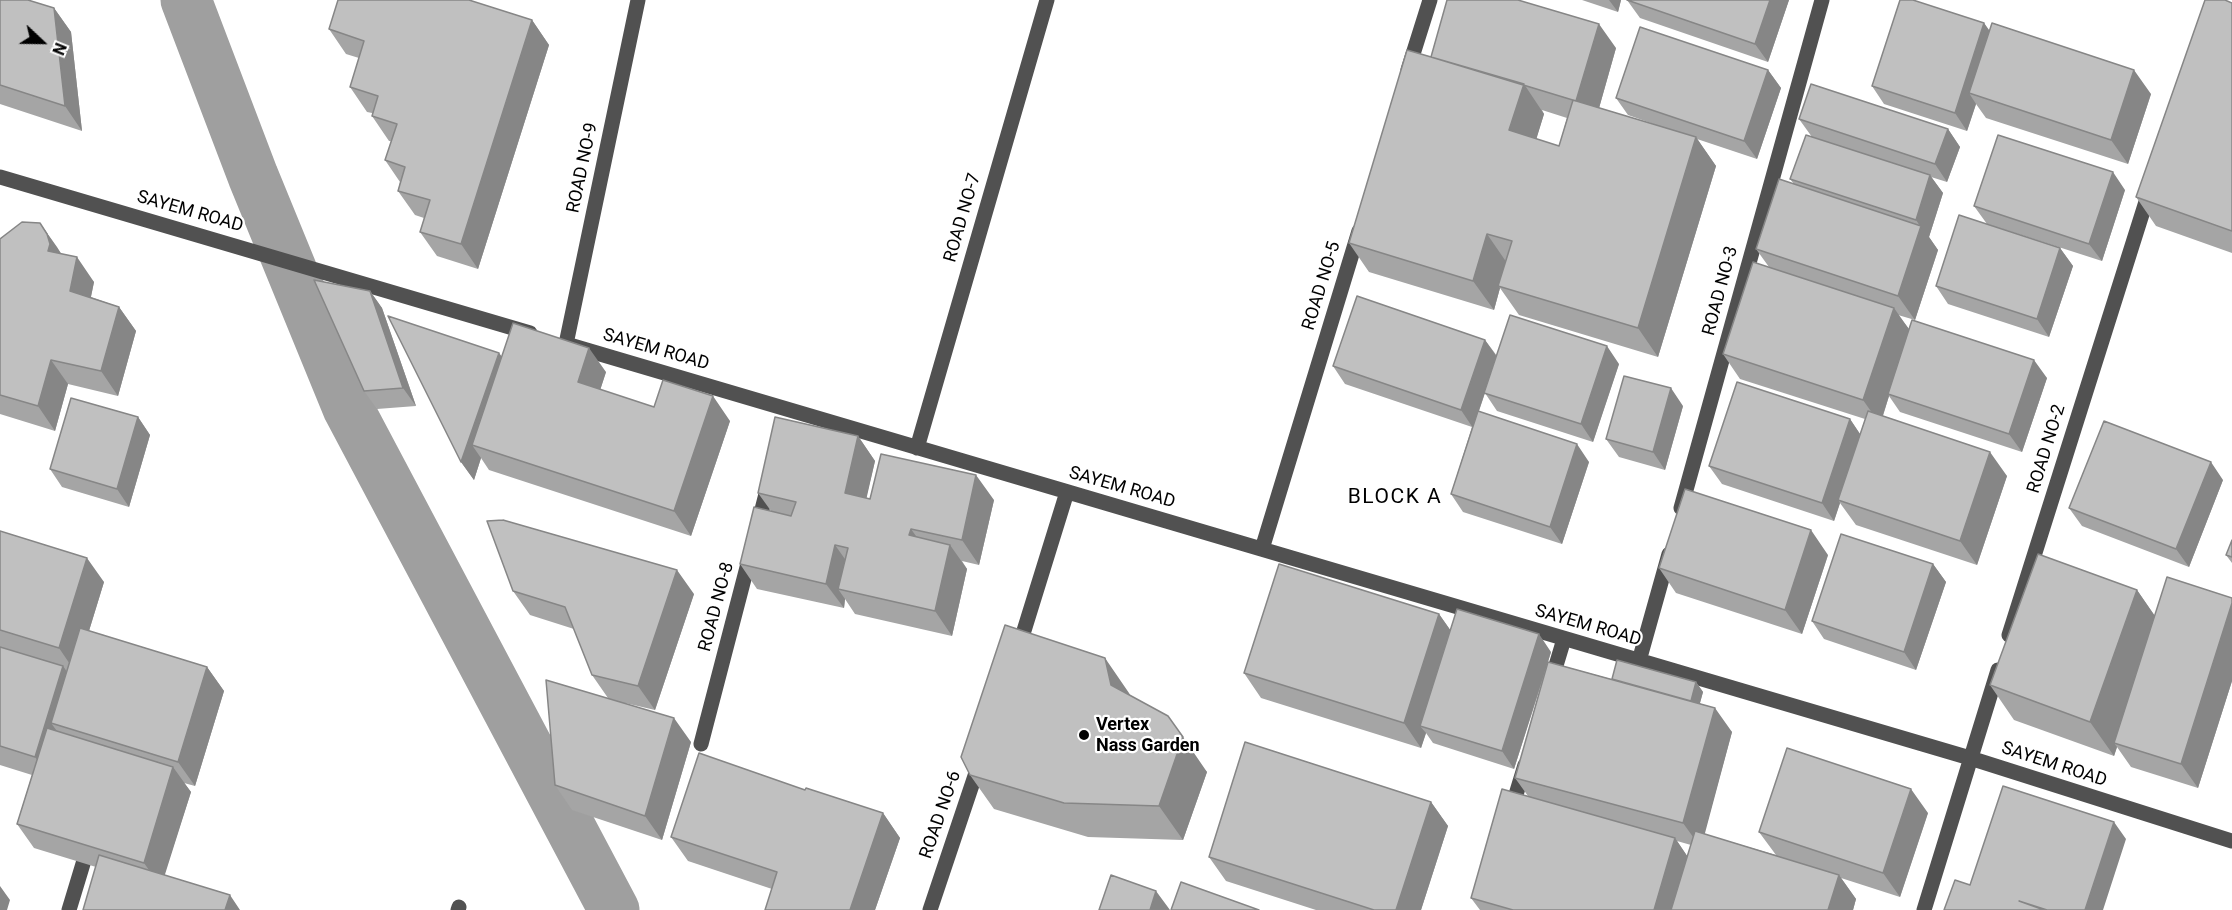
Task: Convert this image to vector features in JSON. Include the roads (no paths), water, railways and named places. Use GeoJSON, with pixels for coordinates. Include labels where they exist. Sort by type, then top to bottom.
{"type":"FeatureCollection","features":[{"type":"Feature","properties":{"kind":"street","name":"ROAD NO-7"},"geometry":{"type":"LineString","coordinates":[[917,448],[1047,0]]}},
{"type":"Feature","properties":{"kind":"street"},"geometry":{"type":"LineString","coordinates":[[1405,80],[1430,0]]}},
{"type":"Feature","properties":{"kind":"street","name":"ROAD NO-3"},"geometry":{"type":"LineString","coordinates":[[1639,661],[1822,0]]}},
{"type":"Feature","properties":{"kind":"street","name":"ROAD NO-9"},"geometry":{"type":"LineString","coordinates":[[556,341],[636,1]]}},
{"type":"Feature","properties":{"kind":"street","name":"ROAD NO-2"},"geometry":{"type":"LineString","coordinates":[[1924,910],[2156,170]]}},
{"type":"Feature","properties":{"kind":"street","name":"SAYEM ROAD"},"geometry":{"type":"LineString","coordinates":[[0,177],[556,341],[787,415],[917,448],[1970,759],[2232,841]]}},
{"type":"Feature","properties":{"kind":"street","name":"ROAD NO-5"},"geometry":{"type":"LineString","coordinates":[[1262,549],[1363,217]]}},
{"type":"Feature","properties":{"kind":"street","name":"ROAD NO-8"},"geometry":{"type":"LineString","coordinates":[[701,744],[773,467]]}},
{"type":"Feature","properties":{"kind":"street"},"geometry":{"type":"LineString","coordinates":[[1015,660],[1067,492]]}},
{"type":"Feature","properties":{"kind":"street"},"geometry":{"type":"LineString","coordinates":[[1547,695],[1564,639]]}},
{"type":"Feature","properties":{"kind":"street","name":"ROAD NO-6"},"geometry":{"type":"LineString","coordinates":[[930,910],[986,746]]}},
{"type":"Feature","properties":{"kind":"street"},"geometry":{"type":"LineString","coordinates":[[1508,820],[1529,752]]}},
{"type":"Feature","properties":{"kind":"street"},"geometry":{"type":"LineString","coordinates":[[69,910],[92,835]]}},
{"type":"Feature","properties":{"kind":"waterway"},"geometry":{"type":"LineString","coordinates":[[186,0],[253,176],[348,408],[614,910]]}},
{"type":"Feature","properties":{"kind":"place","name":"Vertex Nass Garden"},"geometry":{"type":"Point","coordinates":[1084,735]}},
{"type":"Feature","properties":{"kind":"district","name":"BLOCK A"},"geometry":{"type":"Point","coordinates":[1395,498]}}]}
